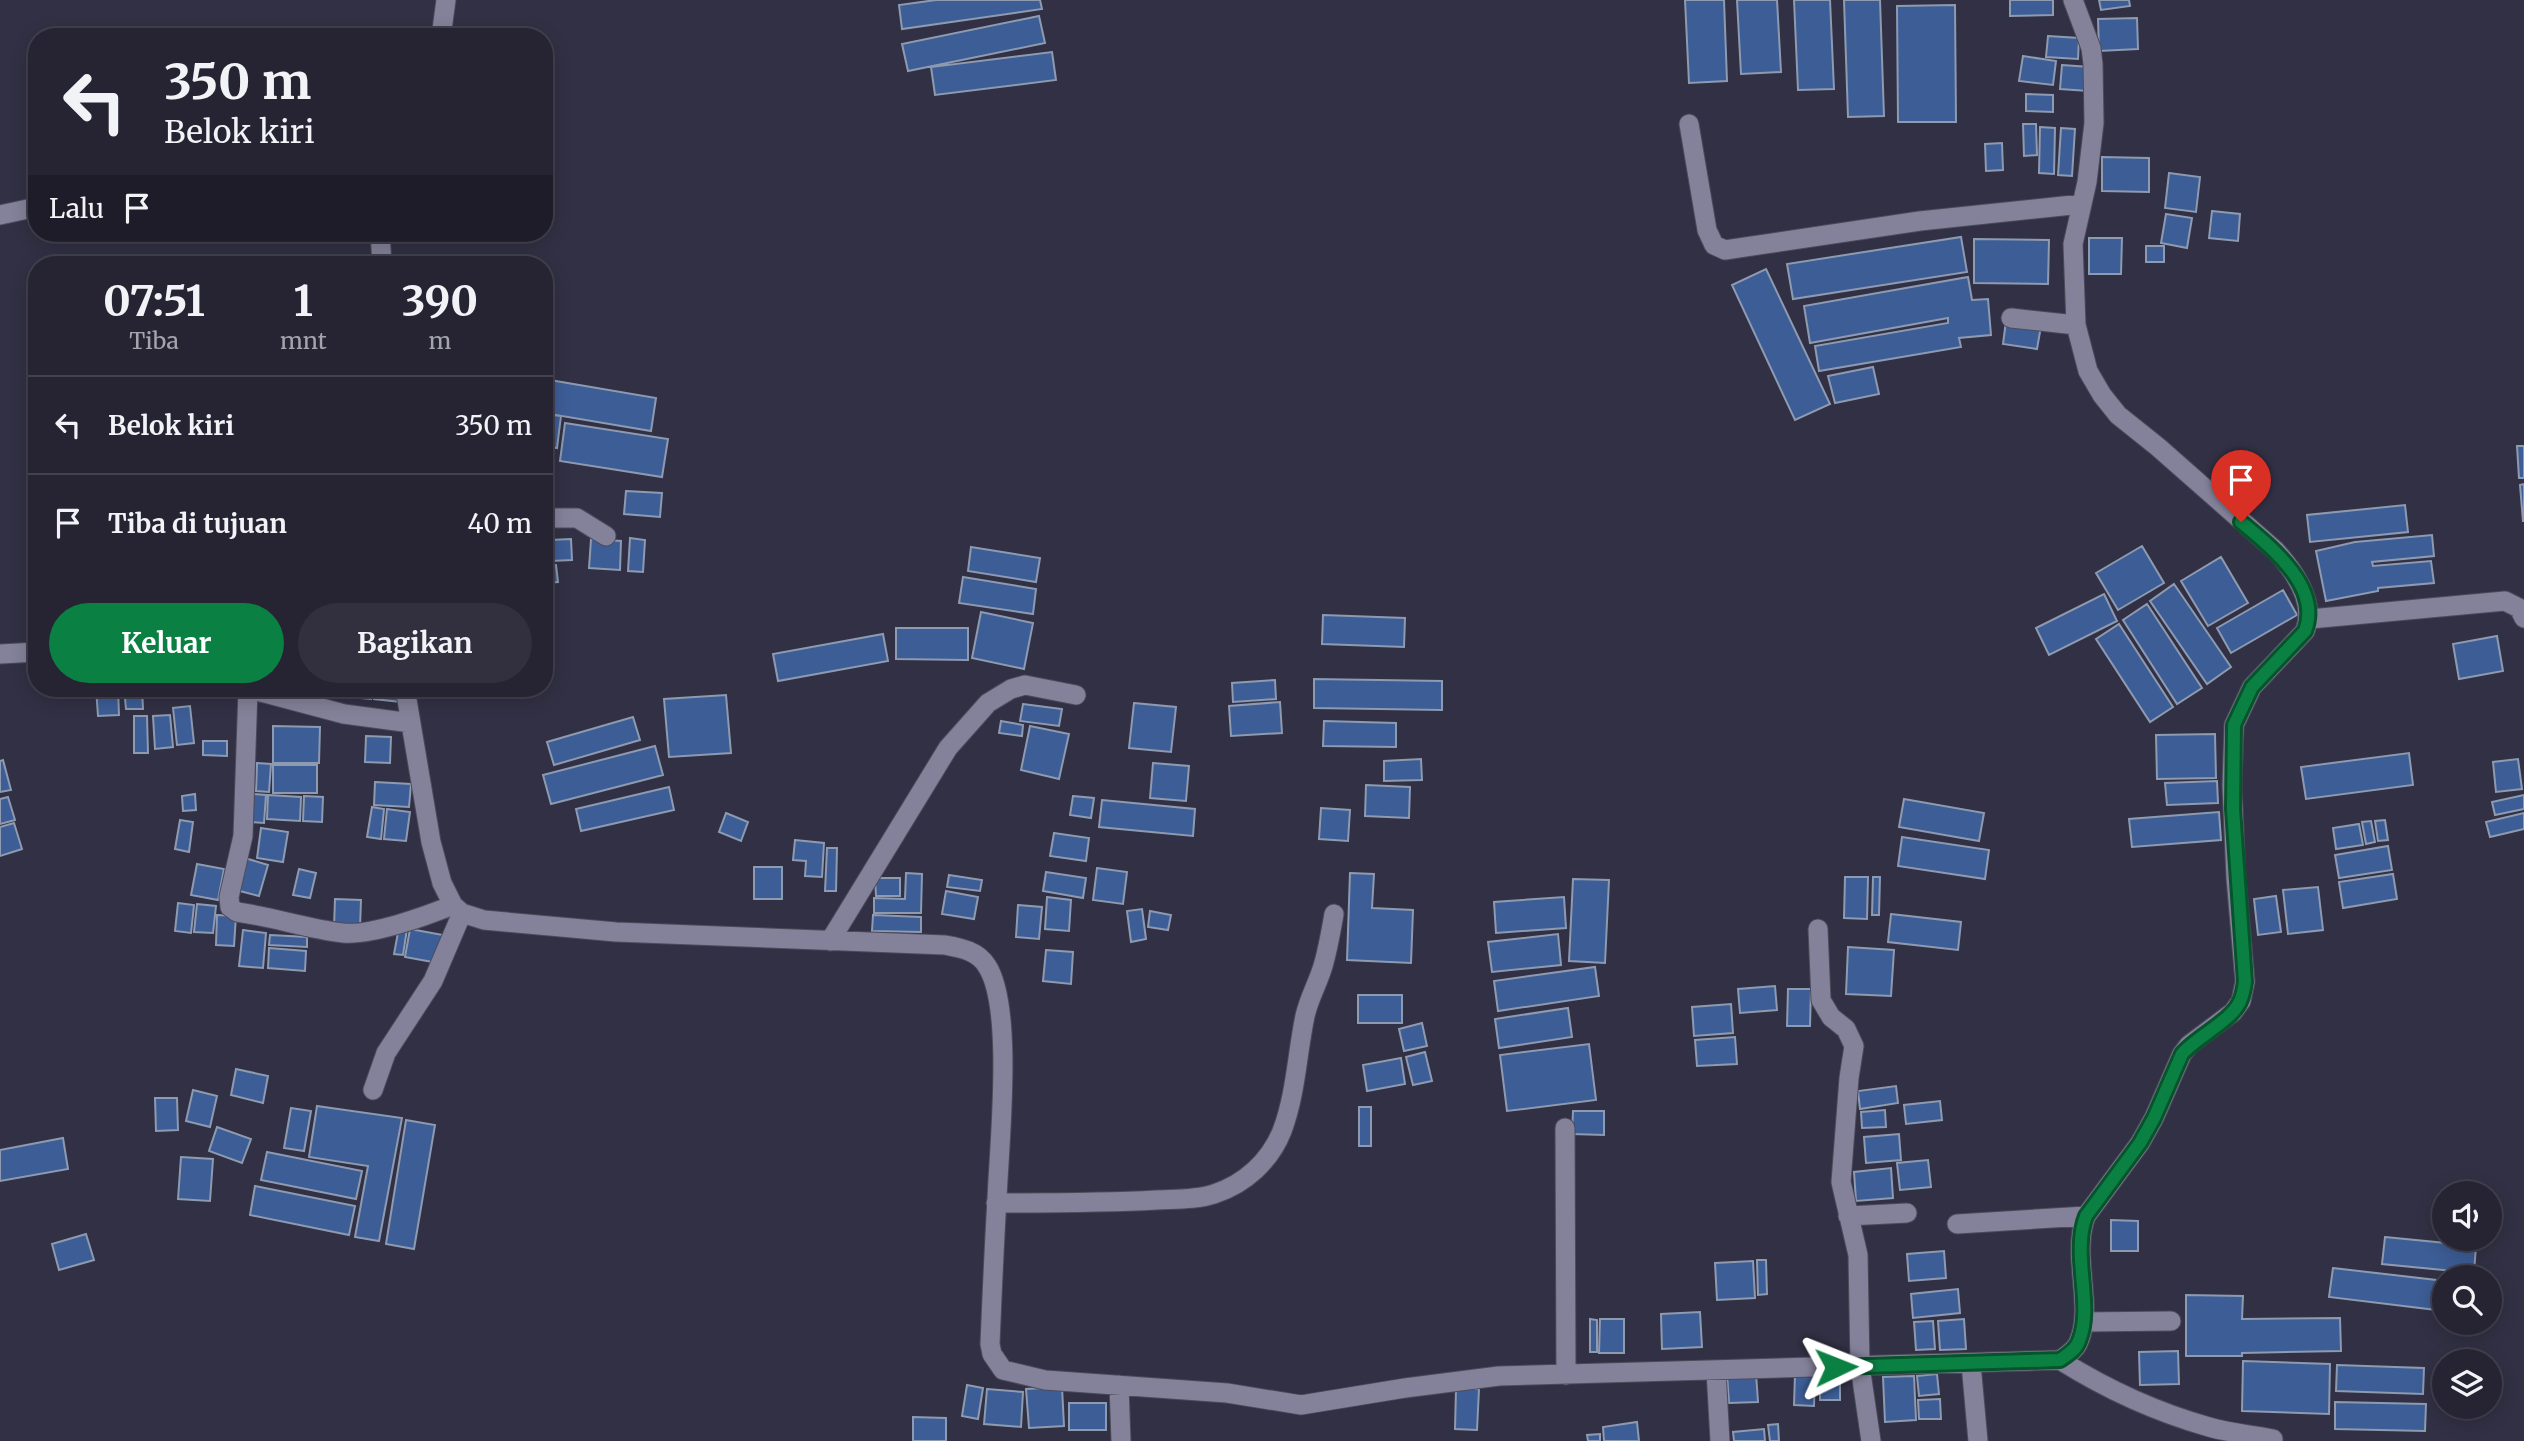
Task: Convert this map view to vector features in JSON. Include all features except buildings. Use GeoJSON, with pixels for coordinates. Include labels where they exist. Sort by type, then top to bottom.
{"type":"FeatureCollection","features":[{"type":"Feature","properties":{"kind":"street"},"geometry":{"type":"LineString","coordinates":[[442,28],[446,0]]}},
{"type":"Feature","properties":{"kind":"street"},"geometry":{"type":"LineString","coordinates":[[247,697],[243,836],[229,897],[230,907],[237,912],[346,933],[368,931],[457,909],[484,920],[616,932],[946,945],[964,948],[986,963],[996,982],[1001,1007],[1002,1102],[990,1344],[997,1365],[1003,1370],[1045,1380],[1227,1393],[1301,1405],[1499,1376],[2060,1360],[2075,1349],[2080,1341],[2084,1322],[2080,1244],[2081,1228],[2086,1216],[2140,1143],[2182,1054],[2189,1045],[2233,1012],[2241,1001],[2245,982],[2234,826],[2234,725],[2252,687],[2305,631],[2310,620],[2308,603],[2292,570],[2276,551],[2118,415],[2088,371],[2076,325],[2073,244],[2094,123],[2093,64],[2091,48],[2073,0]]}},
{"type":"Feature","properties":{"kind":"street"},"geometry":{"type":"LineString","coordinates":[[1689,124],[1707,230],[1714,245],[1725,250],[1920,221],[2082,204]]}},
{"type":"Feature","properties":{"kind":"street"},"geometry":{"type":"LineString","coordinates":[[0,215],[28,209]]}},
{"type":"Feature","properties":{"kind":"street"},"geometry":{"type":"LineString","coordinates":[[2011,318],[2076,325]]}},
{"type":"Feature","properties":{"kind":"street"},"geometry":{"type":"LineString","coordinates":[[553,518],[576,518],[606,536]]}},
{"type":"Feature","properties":{"kind":"street"},"geometry":{"type":"LineString","coordinates":[[2310,620],[2505,601],[2519,608],[2524,618]]}},
{"type":"Feature","properties":{"kind":"street"},"geometry":{"type":"LineString","coordinates":[[0,654],[28,652]]}},
{"type":"Feature","properties":{"kind":"street"},"geometry":{"type":"LineString","coordinates":[[830,941],[948,748],[988,703],[1011,689],[1025,685],[1076,695]]}},
{"type":"Feature","properties":{"kind":"street"},"geometry":{"type":"LineString","coordinates":[[281,697],[344,714],[411,723]]}},
{"type":"Feature","properties":{"kind":"street"},"geometry":{"type":"LineString","coordinates":[[373,1090],[386,1053],[433,981],[457,909],[442,883],[431,842],[407,697]]}},
{"type":"Feature","properties":{"kind":"street"},"geometry":{"type":"LineString","coordinates":[[996,1203],[1125,1202],[1190,1198],[1213,1194],[1251,1175],[1267,1158],[1282,1131],[1293,1091],[1305,1016],[1313,989],[1323,969],[1334,914]]}},
{"type":"Feature","properties":{"kind":"street"},"geometry":{"type":"LineString","coordinates":[[1818,929],[1821,1000],[1831,1017],[1846,1029],[1854,1046],[1841,1181],[1858,1255],[1860,1366],[1871,1441]]}},
{"type":"Feature","properties":{"kind":"street"},"geometry":{"type":"LineString","coordinates":[[1565,1128],[1566,1375]]}},
{"type":"Feature","properties":{"kind":"street"},"geometry":{"type":"LineString","coordinates":[[1848,1216],[1908,1213]]}},
{"type":"Feature","properties":{"kind":"street"},"geometry":{"type":"LineString","coordinates":[[1957,1224],[2086,1216]]}},
{"type":"Feature","properties":{"kind":"street"},"geometry":{"type":"LineString","coordinates":[[2084,1322],[2171,1321]]}},
{"type":"Feature","properties":{"kind":"street"},"geometry":{"type":"LineString","coordinates":[[2060,1360],[2094,1381],[2139,1402],[2209,1427],[2273,1439]]}},
{"type":"Feature","properties":{"kind":"street"},"geometry":{"type":"LineString","coordinates":[[1971,1364],[1978,1441]]}},
{"type":"Feature","properties":{"kind":"street"},"geometry":{"type":"LineString","coordinates":[[1716,1370],[1720,1441]]}},
{"type":"Feature","properties":{"kind":"street"},"geometry":{"type":"LineString","coordinates":[[1119,1385],[1121,1441]]}},
{"type":"Feature","properties":{"kind":"route"},"geometry":{"type":"LineString","coordinates":[[1836,1367],[2060,1360],[2075,1349],[2080,1341],[2084,1322],[2080,1244],[2081,1228],[2086,1216],[2140,1143],[2182,1054],[2189,1045],[2233,1012],[2241,1001],[2245,982],[2232,786],[2234,725],[2252,687],[2305,631],[2310,620],[2308,603],[2292,570],[2276,551],[2241,522]]}}]}
